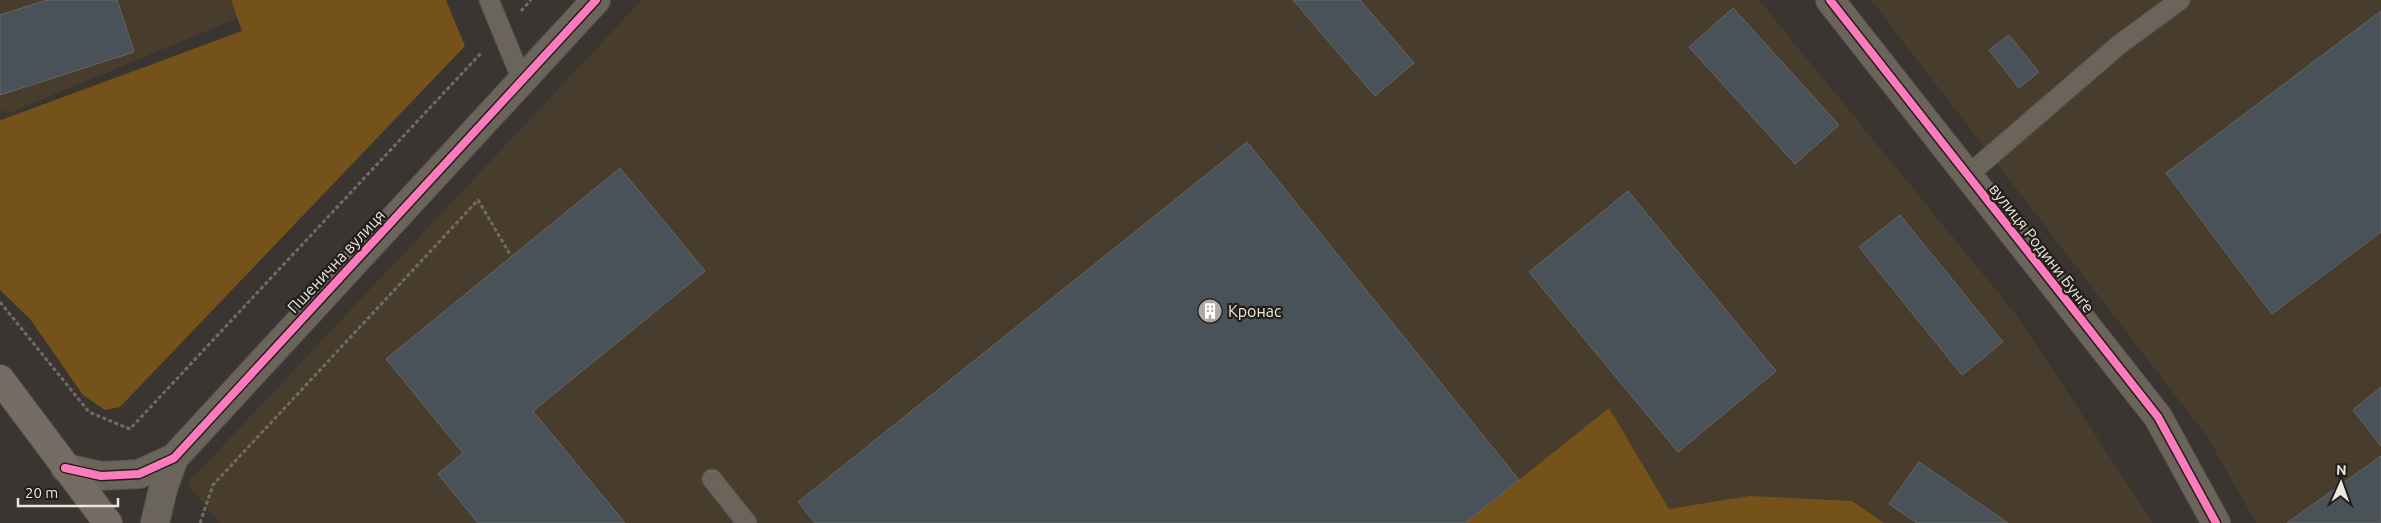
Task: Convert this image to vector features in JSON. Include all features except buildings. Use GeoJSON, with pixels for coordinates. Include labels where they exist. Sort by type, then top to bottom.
{"type":"FeatureCollection","features":[{"type":"Feature","properties":{"kind":"main road"},"geometry":{"type":"LineString","coordinates":[[0,379],[108,523]]}},
{"type":"Feature","properties":{"kind":"street","name":"Пшенична вулиця"},"geometry":{"type":"LineString","coordinates":[[65,468],[101,476],[139,474],[174,458],[596,0]]}},
{"type":"Feature","properties":{"kind":"street","name":"вулиця Родини Бунґе"},"geometry":{"type":"LineString","coordinates":[[1830,0],[2158,417],[2216,523]]}},
{"type":"Feature","properties":{"kind":"street","name":"Пшенична вулиця"},"geometry":{"type":"LineString","coordinates":[[155,523],[163,490],[174,458]]}},
{"type":"Feature","properties":{"kind":"lane"},"geometry":{"type":"LineString","coordinates":[[489,0],[522,80]]}},
{"type":"Feature","properties":{"kind":"lane"},"geometry":{"type":"LineString","coordinates":[[1968,175],[2120,44],[2180,0]]}},
{"type":"Feature","properties":{"kind":"lane"},"geometry":{"type":"LineString","coordinates":[[712,479],[747,523]]}},
{"type":"Feature","properties":{"kind":"path"},"geometry":{"type":"LineString","coordinates":[[0,302],[89,412],[130,428],[531,0]]}},
{"type":"Feature","properties":{"kind":"path"},"geometry":{"type":"LineString","coordinates":[[200,523],[213,484],[478,200],[511,256]]}},
{"type":"Feature","properties":{"kind":"shaded area"},"geometry":{"type":"Polygon","coordinates":[[[0,0],[281,0],[9,113],[0,110],[0,0]]]}},
{"type":"Feature","properties":{"kind":"shaded area"},"geometry":{"type":"Polygon","coordinates":[[[231,0],[446,0],[465,46],[120,407],[105,410],[83,395],[30,319],[0,290],[0,118],[1,120],[242,31],[231,0]]]}},
{"type":"Feature","properties":{"kind":"shaded area"},"geometry":{"type":"Polygon","coordinates":[[[642,0],[1759,0],[2018,317],[2153,523],[220,523],[187,484],[642,0]]]}},
{"type":"Feature","properties":{"kind":"shaded area"},"geometry":{"type":"Polygon","coordinates":[[[1871,0],[2381,0],[2381,523],[2256,523],[2208,438],[1871,0]]]}},
{"type":"Feature","properties":{"kind":"shaded area"},"geometry":{"type":"Polygon","coordinates":[[[1609,408],[1669,509],[1750,496],[1852,501],[1884,523],[1465,523],[1609,408]]]}},
{"type":"Feature","properties":{"kind":"cycle path"},"geometry":{"type":"LineString","coordinates":[[65,468],[101,476],[139,474],[174,458],[596,0]]}},
{"type":"Feature","properties":{"kind":"cycle path"},"geometry":{"type":"LineString","coordinates":[[1830,0],[2158,417],[2216,523]]}},
{"type":"Feature","properties":{"kind":"place","name":"Кронас"},"geometry":{"type":"Point","coordinates":[1210,311]}}]}
